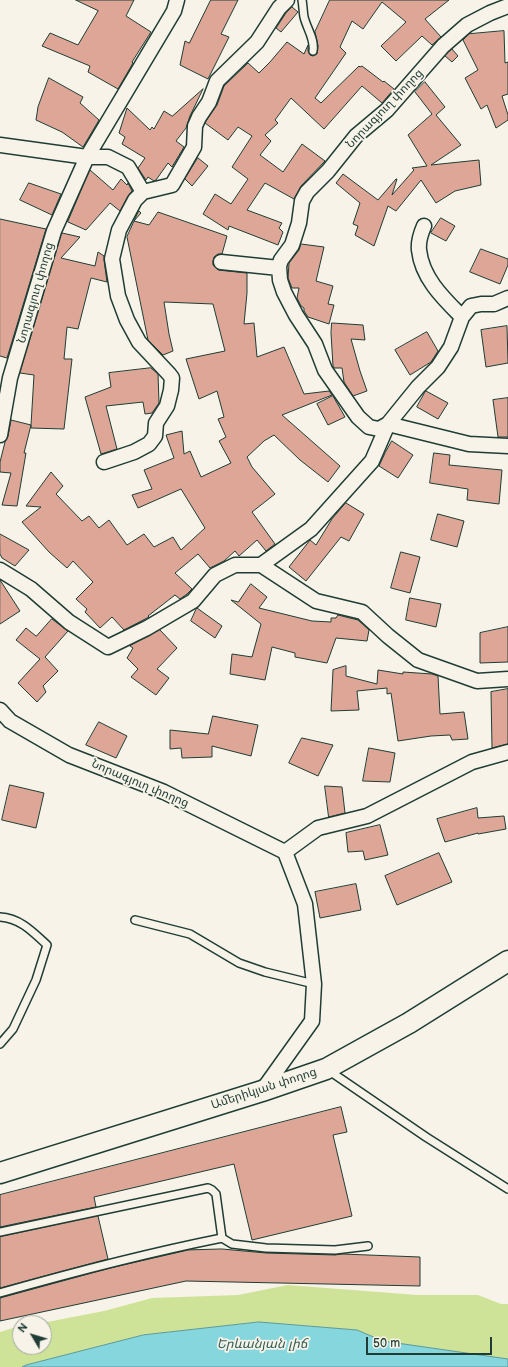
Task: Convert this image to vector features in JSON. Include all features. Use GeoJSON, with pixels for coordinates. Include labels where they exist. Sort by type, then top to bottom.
{"type":"FeatureCollection","features":[{"type":"Feature","properties":{"kind":"street","name":"Նորագյուղ փողոց"},"geometry":{"type":"LineString","coordinates":[[0,435],[10,378],[54,231],[87,157],[174,11],[177,0]]}},
{"type":"Feature","properties":{"kind":"street"},"geometry":{"type":"LineString","coordinates":[[104,462],[134,452],[149,444],[155,436],[158,419],[167,406],[172,384],[169,374],[139,342],[127,320],[118,296],[112,260],[118,230],[135,200],[143,192],[172,185],[194,147],[195,126],[209,102],[217,81],[256,42],[279,8],[287,0]]}},
{"type":"Feature","properties":{"kind":"street","name":"Նորագյուղ փողոց"},"geometry":{"type":"LineString","coordinates":[[279,268],[281,260],[294,241],[299,223],[302,201],[307,192],[328,171],[356,136],[387,110],[443,46],[466,25],[508,6]]}},
{"type":"Feature","properties":{"kind":"street"},"geometry":{"type":"LineString","coordinates":[[0,145],[87,157],[108,157],[128,167],[143,192]]}},
{"type":"Feature","properties":{"kind":"street"},"geometry":{"type":"LineString","coordinates":[[424,226],[420,239],[419,250],[423,267],[440,296],[462,317]]}},
{"type":"Feature","properties":{"kind":"street"},"geometry":{"type":"LineString","coordinates":[[221,262],[279,268],[280,280],[284,292],[296,315],[315,344],[325,370],[350,407],[369,427],[379,429],[388,424],[469,444],[508,446]]}},
{"type":"Feature","properties":{"kind":"street"},"geometry":{"type":"LineString","coordinates":[[261,565],[311,529],[372,461],[388,424],[418,387],[438,367],[451,347],[462,317],[471,306],[494,304],[508,298]]}},
{"type":"Feature","properties":{"kind":"street"},"geometry":{"type":"LineString","coordinates":[[0,570],[31,589],[69,622],[108,647],[147,628],[193,601],[215,575],[236,565],[261,565],[316,601],[362,612],[388,636],[418,660],[477,681],[508,679]]}},
{"type":"Feature","properties":{"kind":"street","name":"Նորագյուղ փողոց"},"geometry":{"type":"LineString","coordinates":[[0,710],[10,721],[70,755],[164,792],[285,852]]}},
{"type":"Feature","properties":{"kind":"street"},"geometry":{"type":"LineString","coordinates":[[262,1091],[312,1021],[314,984],[305,904],[285,852],[318,828],[367,816],[472,762],[508,752]]}},
{"type":"Feature","properties":{"kind":"street","name":"Ամերիկյան փողոց"},"geometry":{"type":"LineString","coordinates":[[0,1173],[262,1091],[326,1069],[409,1023],[508,961]]}},
{"type":"Feature","properties":{"kind":"lane"},"geometry":{"type":"LineString","coordinates":[[302,0],[304,16],[314,43],[313,51]]}},
{"type":"Feature","properties":{"kind":"lane"},"geometry":{"type":"LineString","coordinates":[[0,917],[8,917],[29,927],[47,945],[36,980],[13,1029],[0,1044]]}},
{"type":"Feature","properties":{"kind":"lane"},"geometry":{"type":"LineString","coordinates":[[134,920],[190,934],[239,963],[266,972],[314,984]]}},
{"type":"Feature","properties":{"kind":"lane"},"geometry":{"type":"LineString","coordinates":[[326,1069],[426,1137],[508,1189]]}},
{"type":"Feature","properties":{"kind":"lane"},"geometry":{"type":"LineString","coordinates":[[0,1232],[208,1188],[216,1194],[222,1238]]}},
{"type":"Feature","properties":{"kind":"lane"},"geometry":{"type":"LineString","coordinates":[[0,1293],[86,1268],[222,1238],[232,1244],[266,1248],[335,1250],[368,1246]]}},
{"type":"Feature","properties":{"kind":"green space"},"geometry":{"type":"Polygon","coordinates":[[[288,1285],[417,1295],[478,1295],[501,1304],[508,1304],[508,1359],[383,1341],[357,1330],[259,1322],[143,1335],[22,1367],[0,1367],[0,1332],[12,1328],[12,1355],[52,1355],[52,1321],[104,1311],[152,1298],[238,1295],[288,1285]]]}},
{"type":"Feature","properties":{"kind":"water","name":"Երևանյան լիճ"},"geometry":{"type":"Polygon","coordinates":[[[259,1322],[357,1330],[383,1341],[508,1359],[508,1367],[22,1367],[143,1335],[259,1322]]]}},
{"type":"Feature","properties":{"kind":"building"},"geometry":{"type":"Polygon","coordinates":[[[76,0],[134,0],[126,16],[151,32],[132,62],[133,63],[118,89],[88,72],[90,66],[42,46],[50,33],[78,45],[98,11],[76,0]]]}},
{"type":"Feature","properties":{"kind":"building"},"geometry":{"type":"Polygon","coordinates":[[[211,0],[238,0],[221,34],[229,37],[208,79],[180,65],[185,41],[189,43],[211,0]]]}},
{"type":"Feature","properties":{"kind":"building"},"geometry":{"type":"Polygon","coordinates":[[[330,0],[449,0],[425,19],[441,37],[432,45],[422,36],[396,61],[381,46],[406,22],[382,2],[363,29],[352,21],[340,47],[346,53],[315,98],[321,103],[359,66],[362,66],[394,89],[382,103],[362,86],[324,129],[291,98],[275,120],[278,123],[265,135],[271,141],[260,155],[283,172],[302,144],[325,161],[301,186],[294,199],[265,183],[247,210],[282,223],[279,228],[283,232],[278,245],[229,226],[228,230],[203,214],[215,194],[231,204],[248,179],[232,167],[252,136],[238,127],[228,140],[205,123],[217,105],[224,86],[248,63],[259,73],[287,42],[304,54],[308,45],[310,55],[313,56],[317,54],[318,46],[315,32],[330,0]]]}},
{"type":"Feature","properties":{"kind":"building"},"geometry":{"type":"Polygon","coordinates":[[[292,7],[298,12],[281,32],[276,28],[292,7]]]}},
{"type":"Feature","properties":{"kind":"building"},"geometry":{"type":"Polygon","coordinates":[[[504,31],[505,63],[508,62],[508,94],[502,96],[508,115],[508,120],[496,128],[487,105],[481,109],[465,78],[478,70],[463,40],[469,34],[504,31]]]}},
{"type":"Feature","properties":{"kind":"building"},"geometry":{"type":"Polygon","coordinates":[[[452,49],[458,56],[452,62],[445,56],[452,49]]]}},
{"type":"Feature","properties":{"kind":"building"},"geometry":{"type":"Polygon","coordinates":[[[49,78],[83,97],[80,103],[99,120],[83,147],[62,132],[36,120],[38,107],[49,78]]]}},
{"type":"Feature","properties":{"kind":"building"},"geometry":{"type":"Polygon","coordinates":[[[425,82],[445,107],[436,115],[461,145],[431,165],[479,160],[481,185],[455,191],[436,203],[421,180],[396,211],[388,206],[374,246],[355,235],[358,226],[353,224],[360,203],[336,183],[343,174],[378,200],[396,179],[392,195],[414,170],[412,168],[427,166],[408,135],[432,114],[415,92],[425,82]]]}},
{"type":"Feature","properties":{"kind":"building"},"geometry":{"type":"Polygon","coordinates":[[[203,89],[186,128],[176,141],[184,147],[172,167],[168,163],[156,180],[154,181],[148,177],[146,180],[138,168],[145,158],[122,144],[125,137],[119,133],[127,108],[150,130],[152,127],[154,129],[164,111],[172,116],[203,89]]]}},
{"type":"Feature","properties":{"kind":"building"},"geometry":{"type":"Polygon","coordinates":[[[198,158],[208,166],[192,186],[185,179],[198,158]]]}},
{"type":"Feature","properties":{"kind":"building"},"geometry":{"type":"Polygon","coordinates":[[[90,170],[113,190],[121,179],[127,185],[128,183],[132,191],[120,211],[110,203],[86,230],[68,222],[90,170]]]}},
{"type":"Feature","properties":{"kind":"building"},"geometry":{"type":"Polygon","coordinates":[[[29,183],[61,194],[52,215],[20,200],[29,183]]]}},
{"type":"Feature","properties":{"kind":"building"},"geometry":{"type":"Polygon","coordinates":[[[139,211],[141,213],[135,220],[139,211]]]}},
{"type":"Feature","properties":{"kind":"building"},"geometry":{"type":"Polygon","coordinates":[[[158,212],[227,236],[222,254],[218,254],[214,257],[213,265],[218,270],[247,273],[244,324],[254,323],[257,357],[284,347],[304,394],[329,391],[332,395],[282,415],[340,466],[328,482],[300,460],[274,435],[264,441],[247,457],[252,467],[275,494],[252,512],[275,544],[266,551],[257,540],[239,556],[235,551],[224,561],[210,568],[198,554],[175,573],[192,589],[180,599],[175,595],[148,616],[149,617],[124,630],[112,617],[100,628],[85,612],[87,609],[76,599],[93,582],[73,561],[67,568],[49,552],[22,522],[41,507],[26,506],[51,472],[63,486],[56,494],[82,521],[89,516],[99,528],[109,520],[127,545],[144,534],[154,547],[173,537],[181,550],[205,528],[181,489],[138,508],[132,495],[152,489],[144,470],[174,458],[166,435],[182,431],[184,454],[190,451],[201,477],[231,463],[219,441],[226,437],[218,419],[224,417],[217,391],[199,399],[186,359],[225,351],[213,304],[164,302],[173,351],[163,355],[148,340],[127,237],[134,221],[149,225],[158,212]]]}},
{"type":"Feature","properties":{"kind":"building"},"geometry":{"type":"Polygon","coordinates":[[[441,218],[455,226],[446,241],[431,233],[441,218]]]}},
{"type":"Feature","properties":{"kind":"building"},"geometry":{"type":"Polygon","coordinates":[[[0,219],[46,229],[7,358],[0,356],[0,219]]]}},
{"type":"Feature","properties":{"kind":"building"},"geometry":{"type":"Polygon","coordinates":[[[62,233],[80,237],[61,258],[95,266],[98,252],[104,256],[107,282],[91,278],[78,329],[67,327],[64,359],[72,359],[64,429],[31,428],[34,375],[20,373],[62,233]]]}},
{"type":"Feature","properties":{"kind":"building"},"geometry":{"type":"Polygon","coordinates":[[[301,244],[324,247],[316,281],[333,286],[328,304],[334,305],[329,324],[308,317],[297,298],[299,288],[292,288],[288,278],[289,263],[299,250],[301,244]]]}},
{"type":"Feature","properties":{"kind":"building"},"geometry":{"type":"Polygon","coordinates":[[[481,249],[508,259],[508,265],[500,284],[470,272],[481,249]]]}},
{"type":"Feature","properties":{"kind":"building"},"geometry":{"type":"Polygon","coordinates":[[[332,323],[363,325],[365,340],[351,339],[367,391],[353,396],[344,382],[342,368],[334,368],[331,333],[332,323]]]}},
{"type":"Feature","properties":{"kind":"building"},"geometry":{"type":"Polygon","coordinates":[[[507,326],[508,363],[486,367],[481,330],[507,326]]]}},
{"type":"Feature","properties":{"kind":"building"},"geometry":{"type":"Polygon","coordinates":[[[427,332],[438,351],[431,362],[410,375],[395,350],[427,332]]]}},
{"type":"Feature","properties":{"kind":"building"},"geometry":{"type":"Polygon","coordinates":[[[151,368],[158,374],[159,403],[152,413],[145,414],[143,402],[106,406],[117,449],[101,454],[85,397],[111,387],[109,373],[151,368]]]}},
{"type":"Feature","properties":{"kind":"building"},"geometry":{"type":"Polygon","coordinates":[[[426,391],[448,403],[438,419],[417,407],[426,391]]]}},
{"type":"Feature","properties":{"kind":"building"},"geometry":{"type":"Polygon","coordinates":[[[333,396],[345,417],[328,425],[317,404],[333,396]]]}},
{"type":"Feature","properties":{"kind":"building"},"geometry":{"type":"Polygon","coordinates":[[[508,398],[508,437],[498,437],[493,400],[508,398]]]}},
{"type":"Feature","properties":{"kind":"building"},"geometry":{"type":"Polygon","coordinates":[[[11,420],[31,425],[24,453],[26,453],[17,506],[2,505],[11,473],[0,472],[0,462],[11,420]]]}},
{"type":"Feature","properties":{"kind":"building"},"geometry":{"type":"Polygon","coordinates":[[[392,441],[413,455],[398,478],[379,466],[392,441]]]}},
{"type":"Feature","properties":{"kind":"building"},"geometry":{"type":"Polygon","coordinates":[[[434,453],[450,455],[449,465],[502,470],[499,504],[467,500],[468,489],[430,483],[434,453]]]}},
{"type":"Feature","properties":{"kind":"building"},"geometry":{"type":"Polygon","coordinates":[[[346,503],[364,514],[349,541],[341,537],[306,581],[289,567],[310,540],[316,545],[332,519],[346,503]]]}},
{"type":"Feature","properties":{"kind":"building"},"geometry":{"type":"Polygon","coordinates":[[[438,514],[464,521],[457,547],[431,540],[438,514]]]}},
{"type":"Feature","properties":{"kind":"building"},"geometry":{"type":"Polygon","coordinates":[[[0,534],[29,550],[15,566],[2,558],[0,554],[0,534]]]}},
{"type":"Feature","properties":{"kind":"building"},"geometry":{"type":"Polygon","coordinates":[[[401,552],[420,557],[410,593],[391,588],[401,552]]]}},
{"type":"Feature","properties":{"kind":"building"},"geometry":{"type":"Polygon","coordinates":[[[0,580],[20,611],[0,624],[0,580]]]}},
{"type":"Feature","properties":{"kind":"building"},"geometry":{"type":"Polygon","coordinates":[[[251,584],[267,597],[259,608],[312,621],[331,622],[331,618],[336,618],[338,615],[358,620],[369,630],[367,641],[336,638],[327,663],[295,657],[295,653],[272,647],[265,680],[230,674],[232,654],[252,657],[261,624],[231,600],[238,602],[251,584]]]}},
{"type":"Feature","properties":{"kind":"building"},"geometry":{"type":"Polygon","coordinates":[[[410,598],[441,604],[436,627],[406,620],[410,598]]]}},
{"type":"Feature","properties":{"kind":"building"},"geometry":{"type":"Polygon","coordinates":[[[197,608],[222,626],[215,638],[191,621],[197,608]]]}},
{"type":"Feature","properties":{"kind":"building"},"geometry":{"type":"Polygon","coordinates":[[[52,619],[68,631],[45,657],[58,671],[43,686],[46,692],[37,702],[18,683],[40,659],[16,640],[26,628],[36,636],[52,619]]]}},
{"type":"Feature","properties":{"kind":"building"},"geometry":{"type":"Polygon","coordinates":[[[508,627],[508,662],[480,663],[480,633],[508,627]]]}},
{"type":"Feature","properties":{"kind":"building"},"geometry":{"type":"Polygon","coordinates":[[[160,630],[177,648],[157,669],[169,678],[156,695],[131,677],[138,669],[127,658],[133,648],[130,646],[160,630]]]}},
{"type":"Feature","properties":{"kind":"building"},"geometry":{"type":"Polygon","coordinates":[[[346,666],[346,676],[377,684],[378,670],[403,674],[403,672],[432,674],[438,676],[440,714],[464,712],[468,739],[452,740],[450,735],[398,741],[391,693],[387,694],[387,688],[357,691],[359,710],[331,711],[333,670],[346,666]]]}},
{"type":"Feature","properties":{"kind":"building"},"geometry":{"type":"Polygon","coordinates":[[[508,689],[508,744],[492,748],[491,692],[508,689]]]}},
{"type":"Feature","properties":{"kind":"building"},"geometry":{"type":"Polygon","coordinates":[[[213,716],[258,725],[251,756],[212,746],[212,757],[182,758],[181,748],[170,749],[170,730],[208,734],[213,716]]]}},
{"type":"Feature","properties":{"kind":"building"},"geometry":{"type":"Polygon","coordinates":[[[99,722],[127,736],[116,758],[86,745],[99,722]]]}},
{"type":"Feature","properties":{"kind":"building"},"geometry":{"type":"Polygon","coordinates":[[[302,738],[333,745],[318,776],[289,763],[302,738]]]}},
{"type":"Feature","properties":{"kind":"building"},"geometry":{"type":"Polygon","coordinates":[[[369,748],[395,753],[390,782],[363,781],[369,748]]]}},
{"type":"Feature","properties":{"kind":"building"},"geometry":{"type":"Polygon","coordinates":[[[10,785],[44,793],[36,828],[2,820],[10,785]]]}},
{"type":"Feature","properties":{"kind":"building"},"geometry":{"type":"Polygon","coordinates":[[[325,786],[342,787],[345,813],[329,817],[325,786]]]}},
{"type":"Feature","properties":{"kind":"building"},"geometry":{"type":"Polygon","coordinates":[[[477,808],[478,818],[504,816],[506,829],[478,833],[445,842],[437,819],[477,808]]]}},
{"type":"Feature","properties":{"kind":"building"},"geometry":{"type":"Polygon","coordinates":[[[380,825],[388,855],[365,860],[363,851],[348,852],[346,833],[380,825]]]}},
{"type":"Feature","properties":{"kind":"building"},"geometry":{"type":"Polygon","coordinates":[[[439,853],[452,882],[397,905],[385,876],[439,853]]]}},
{"type":"Feature","properties":{"kind":"building"},"geometry":{"type":"Polygon","coordinates":[[[356,884],[361,910],[320,918],[315,892],[356,884]]]}},
{"type":"Feature","properties":{"kind":"building"},"geometry":{"type":"Polygon","coordinates":[[[341,1107],[347,1132],[333,1135],[352,1216],[252,1240],[234,1164],[94,1197],[96,1207],[0,1227],[0,1195],[341,1107]]]}},
{"type":"Feature","properties":{"kind":"building"},"geometry":{"type":"Polygon","coordinates":[[[98,1216],[108,1259],[0,1288],[0,1237],[98,1216]]]}},
{"type":"Feature","properties":{"kind":"building"},"geometry":{"type":"Polygon","coordinates":[[[222,1249],[266,1253],[420,1257],[420,1286],[186,1281],[28,1315],[12,1315],[12,1318],[0,1321],[0,1298],[110,1268],[188,1250],[222,1249]]]}}]}
